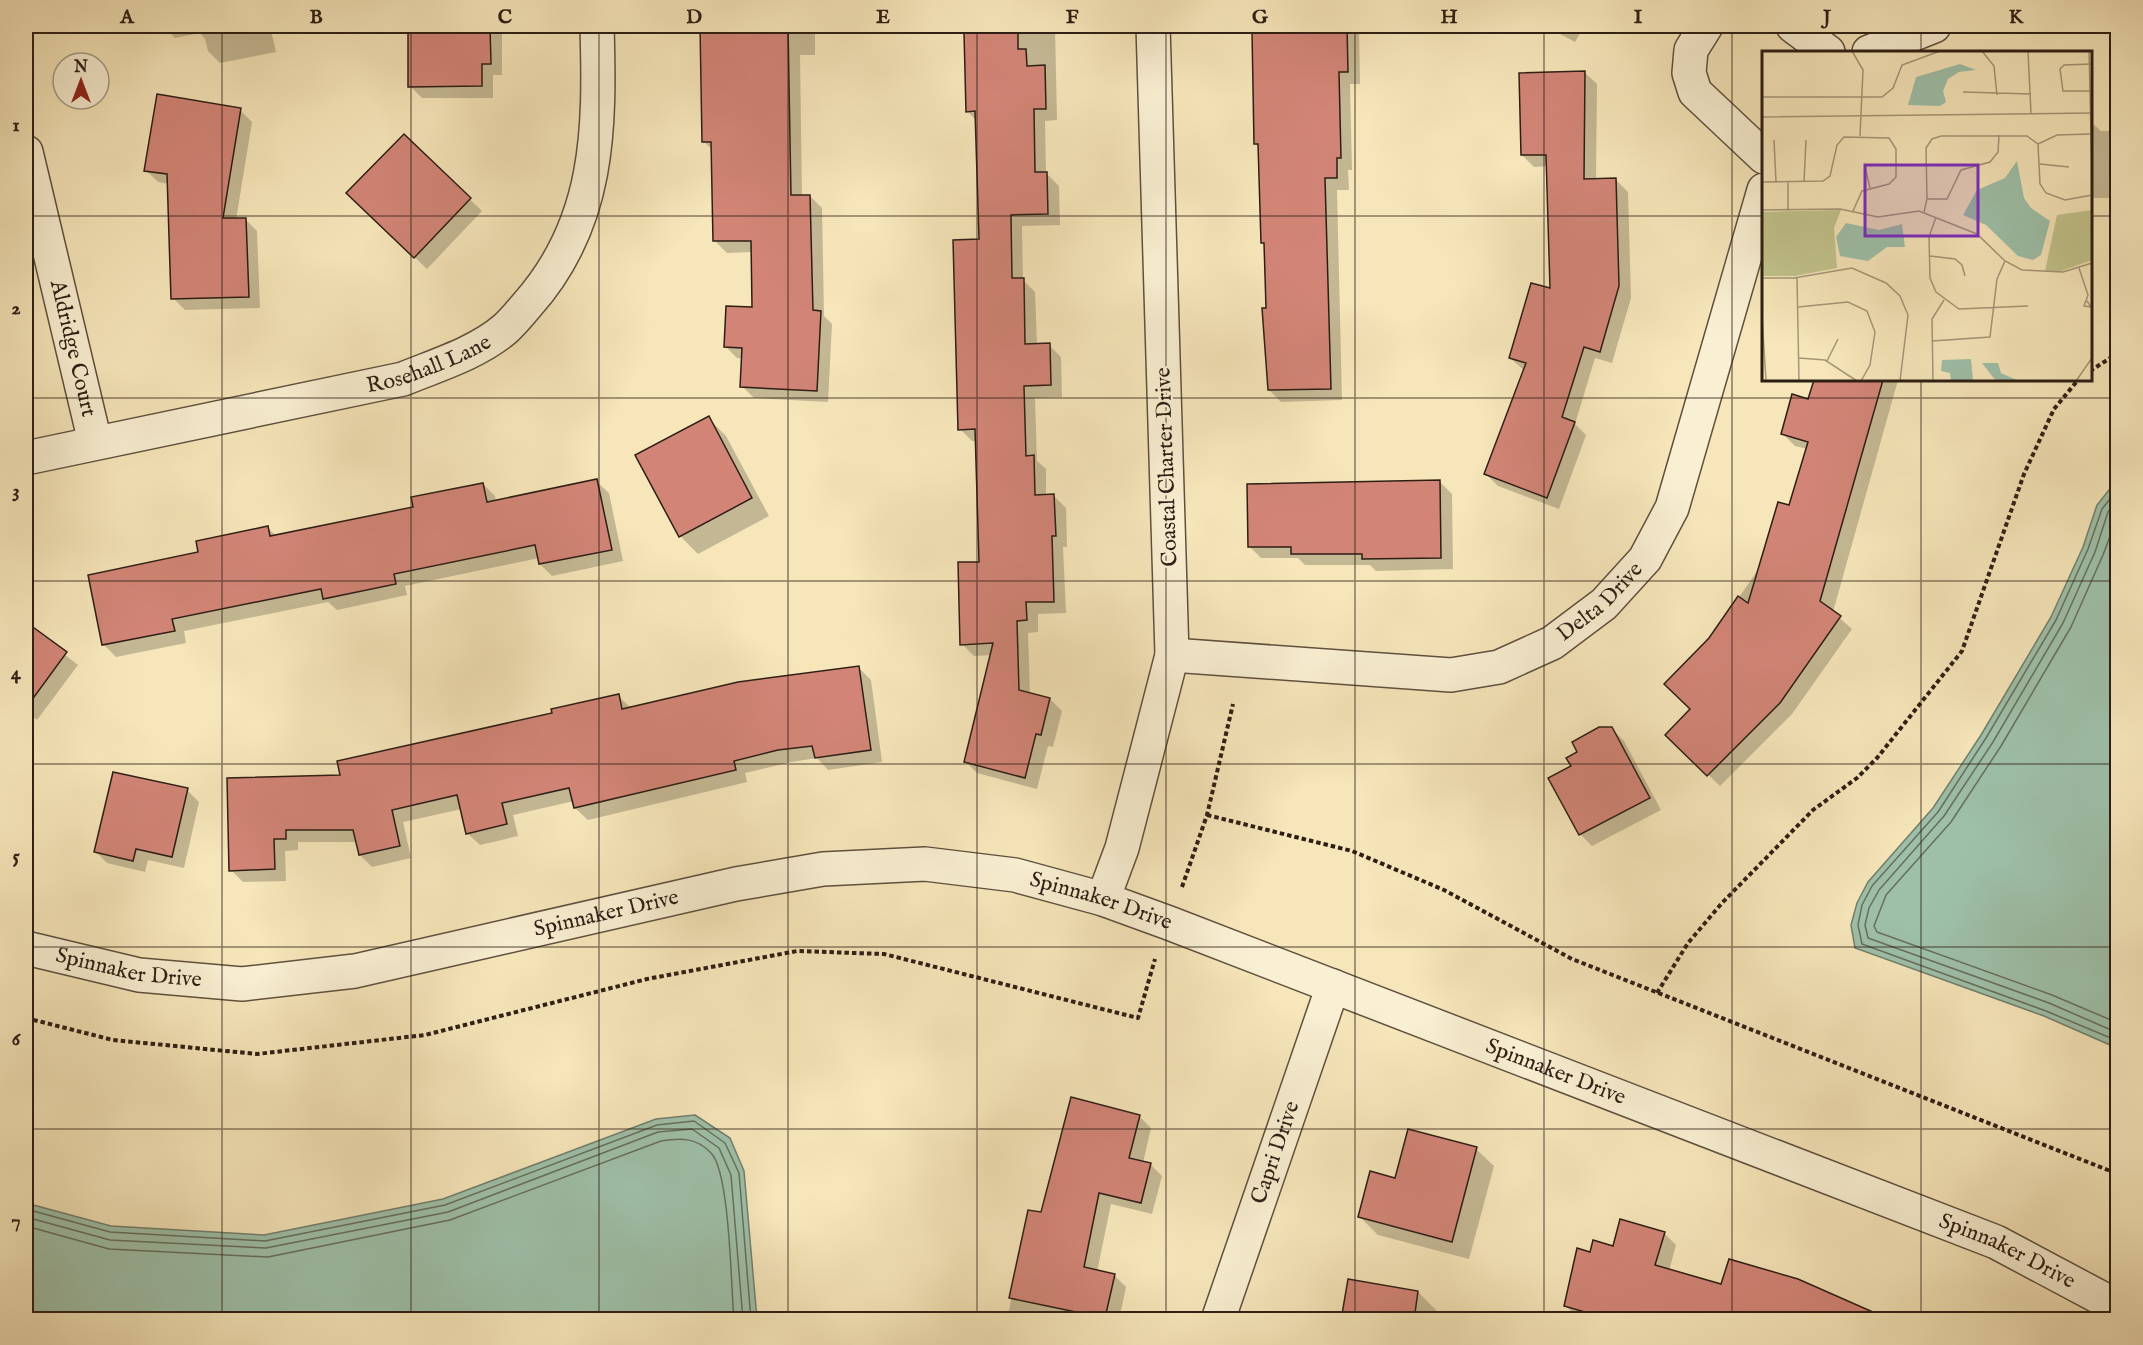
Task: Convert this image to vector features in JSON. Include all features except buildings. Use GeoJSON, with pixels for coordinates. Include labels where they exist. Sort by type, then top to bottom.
{"type":"FeatureCollection","features":[{"type":"Feature","properties":{"kind":"street","name":"Rosehall Lane"},"geometry":{"type":"LineString","coordinates":[[26,458],[403,379],[457,358],[505,329],[543,287],[576,230],[593,166],[599,90],[597,26]]}},
{"type":"Feature","properties":{"kind":"street","name":"Coastal Charter Drive"},"geometry":{"type":"LineString","coordinates":[[1103,899],[1122,848],[1172,655],[1153,26]]}},
{"type":"Feature","properties":{"kind":"street"},"geometry":{"type":"LineString","coordinates":[[1706,26],[1691,50],[1689,73],[1695,92],[1727,125],[1762,155]]}},
{"type":"Feature","properties":{"kind":"street"},"geometry":{"type":"LineString","coordinates":[[1793,26],[1827,51]]}},
{"type":"Feature","properties":{"kind":"street"},"geometry":{"type":"LineString","coordinates":[[1872,51],[1934,26]]}},
{"type":"Feature","properties":{"kind":"street","name":"Aldridge Court"},"geometry":{"type":"LineString","coordinates":[[26,152],[95,442]]}},
{"type":"Feature","properties":{"kind":"street","name":"Delta Drive"},"geometry":{"type":"LineString","coordinates":[[1172,655],[1451,675],[1499,667],[1552,643],[1604,604],[1645,559],[1672,508],[1762,197]]}},
{"type":"Feature","properties":{"kind":"street","name":"Spinnaker Drive"},"geometry":{"type":"LineString","coordinates":[[26,948],[139,975],[242,984],[355,971],[736,884],[823,868],[925,864],[1016,875],[1103,899],[1996,1242],[2118,1307]]}},
{"type":"Feature","properties":{"kind":"street","name":"Capri Drive"},"geometry":{"type":"LineString","coordinates":[[1218,1320],[1333,986]]}},
{"type":"Feature","properties":{"kind":"path"},"geometry":{"type":"LineString","coordinates":[[2092,370],[2118,353]]}},
{"type":"Feature","properties":{"kind":"path"},"geometry":{"type":"LineString","coordinates":[[1657,993],[1688,943],[1722,903],[1813,810],[1857,778],[1877,758],[1962,651],[2024,474],[2054,409],[2077,381]]}},
{"type":"Feature","properties":{"kind":"path"},"geometry":{"type":"LineString","coordinates":[[1179,896],[1207,815],[1233,704]]}},
{"type":"Feature","properties":{"kind":"path"},"geometry":{"type":"LineString","coordinates":[[1207,815],[1352,851],[1444,890],[1572,959],[2118,1174]]}},
{"type":"Feature","properties":{"kind":"path"},"geometry":{"type":"LineString","coordinates":[[26,1018],[112,1040],[257,1054],[425,1035],[647,979],[797,951],[884,954],[1137,1018],[1157,952]]}},
{"type":"Feature","properties":{"kind":"water"},"geometry":{"type":"Polygon","coordinates":[[[2117,480],[2117,1048],[2044,1016],[1855,948],[1851,925],[1857,903],[1868,882],[1933,808],[1981,735],[2051,617],[2083,547],[2097,505],[2117,480]]]}},
{"type":"Feature","properties":{"kind":"water"},"geometry":{"type":"Polygon","coordinates":[[[695,1115],[730,1138],[744,1171],[757,1319],[26,1319],[26,1203],[111,1226],[264,1235],[443,1199],[656,1119],[695,1115]]]}}]}
